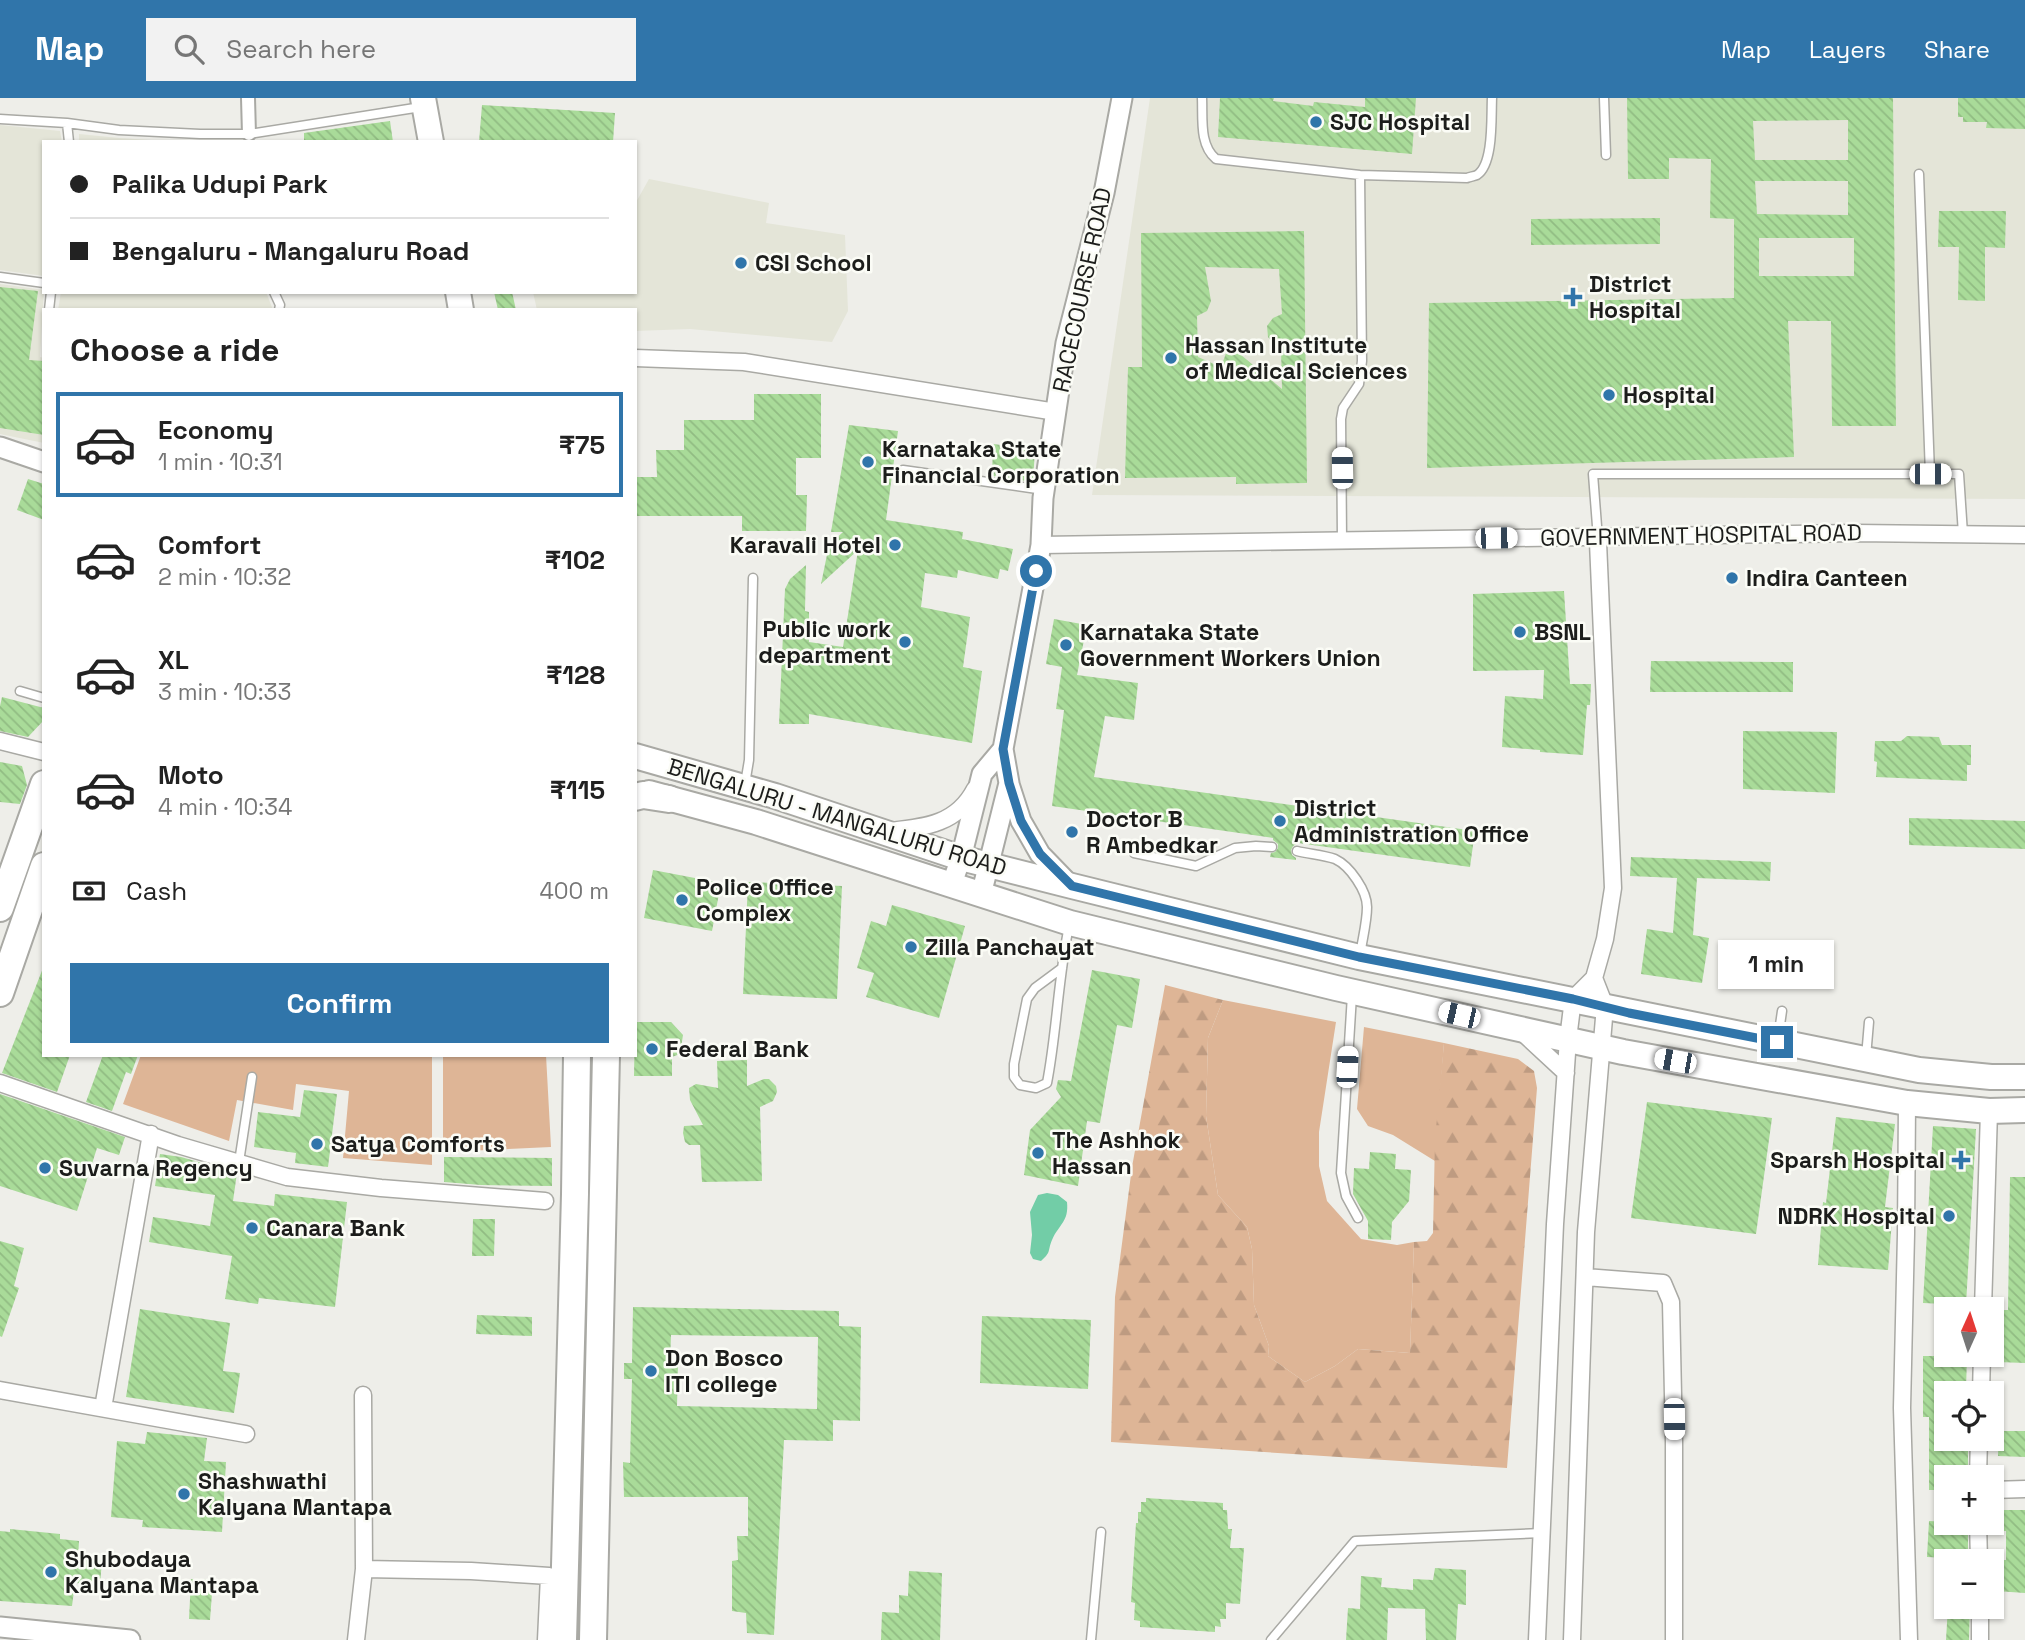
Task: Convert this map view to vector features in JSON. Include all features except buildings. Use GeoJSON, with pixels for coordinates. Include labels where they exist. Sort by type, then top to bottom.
{"type":"FeatureCollection","features":[{"type":"Feature","properties":{"kind":"highway"},"geometry":{"type":"LineString","coordinates":[[0,908],[6,873],[42,789]]}},
{"type":"Feature","properties":{"kind":"highway"},"geometry":{"type":"LineString","coordinates":[[637,796],[669,799]]}},
{"type":"Feature","properties":{"kind":"highway"},"geometry":{"type":"LineString","coordinates":[[0,993],[42,872]]}},
{"type":"Feature","properties":{"kind":"highway"},"geometry":{"type":"LineString","coordinates":[[563,1640],[578,1057]]}},
{"type":"Feature","properties":{"kind":"highway"},"geometry":{"type":"LineString","coordinates":[[593,1640],[606,1057]]}},
{"type":"Feature","properties":{"kind":"main road"},"geometry":{"type":"LineString","coordinates":[[424,102],[431,140]]}},
{"type":"Feature","properties":{"kind":"main road","name":"BENGALURU - MANGALURU ROAD"},"geometry":{"type":"LineString","coordinates":[[637,757],[744,787],[989,866],[1351,955],[1919,1070],[1990,1077],[2025,1077]]}},
{"type":"Feature","properties":{"kind":"main road","name":"BENGALURU - MANGALURU ROAD"},"geometry":{"type":"LineString","coordinates":[[637,789],[756,822],[1070,923],[1344,990],[1602,1046],[1907,1103],[1989,1111],[2025,1110]]}},
{"type":"Feature","properties":{"kind":"main road"},"geometry":{"type":"LineString","coordinates":[[1344,990],[1351,955]]}},
{"type":"Feature","properties":{"kind":"main road"},"geometry":{"type":"LineString","coordinates":[[1989,1111],[1990,1077]]}},
{"type":"Feature","properties":{"kind":"street"},"geometry":{"type":"LineString","coordinates":[[248,98],[249,138]]}},
{"type":"Feature","properties":{"kind":"street","name":"RACECOURSE ROAD"},"geometry":{"type":"LineString","coordinates":[[951,886],[961,858],[982,774],[1003,749],[1041,545],[1044,490],[1066,343],[1104,192],[1122,98]]}},
{"type":"Feature","properties":{"kind":"street"},"geometry":{"type":"LineString","coordinates":[[637,358],[744,362],[1056,412]]}},
{"type":"Feature","properties":{"kind":"street"},"geometry":{"type":"LineString","coordinates":[[0,447],[42,461]]}},
{"type":"Feature","properties":{"kind":"street","name":"GOVERNMENT HOSPITAL ROAD"},"geometry":{"type":"LineString","coordinates":[[1041,545],[1342,540],[1598,540],[1855,533],[2025,535]]}},
{"type":"Feature","properties":{"kind":"street"},"geometry":{"type":"LineString","coordinates":[[1537,1640],[1555,1224],[1568,1039],[1573,999],[1594,978],[1605,939],[1613,888],[1598,540]]}},
{"type":"Feature","properties":{"kind":"street"},"geometry":{"type":"LineString","coordinates":[[0,741],[42,752]]}},
{"type":"Feature","properties":{"kind":"street"},"geometry":{"type":"LineString","coordinates":[[1003,749],[1009,783],[1021,821],[1040,854],[1072,886]]}},
{"type":"Feature","properties":{"kind":"street"},"geometry":{"type":"LineString","coordinates":[[880,832],[928,826],[962,809],[982,774]]}},
{"type":"Feature","properties":{"kind":"street"},"geometry":{"type":"LineString","coordinates":[[981,895],[1009,783]]}},
{"type":"Feature","properties":{"kind":"street"},"geometry":{"type":"LineString","coordinates":[[1572,1640],[1586,1232],[1605,1006],[1594,978]]}},
{"type":"Feature","properties":{"kind":"street"},"geometry":{"type":"LineString","coordinates":[[1513,1027],[1541,1048],[1566,1073]]}},
{"type":"Feature","properties":{"kind":"street"},"geometry":{"type":"LineString","coordinates":[[0,1083],[178,1145],[288,1177],[381,1188],[545,1201]]}},
{"type":"Feature","properties":{"kind":"street"},"geometry":{"type":"LineString","coordinates":[[1907,1103],[1902,1408],[1909,1640]]}},
{"type":"Feature","properties":{"kind":"street"},"geometry":{"type":"LineString","coordinates":[[1983,1297],[1989,1111]]}},
{"type":"Feature","properties":{"kind":"street"},"geometry":{"type":"LineString","coordinates":[[103,1408],[151,1134]]}},
{"type":"Feature","properties":{"kind":"street"},"geometry":{"type":"LineString","coordinates":[[1584,1277],[1663,1283],[1671,1302],[1674,1640]]}},
{"type":"Feature","properties":{"kind":"street"},"geometry":{"type":"LineString","coordinates":[[0,1391],[246,1434]]}},
{"type":"Feature","properties":{"kind":"street"},"geometry":{"type":"LineString","coordinates":[[356,1640],[364,1569],[363,1395]]}},
{"type":"Feature","properties":{"kind":"street"},"geometry":{"type":"LineString","coordinates":[[2004,1490],[2025,1489]]}},
{"type":"Feature","properties":{"kind":"street"},"geometry":{"type":"LineString","coordinates":[[364,1569],[549,1576],[546,1640]]}},
{"type":"Feature","properties":{"kind":"street"},"geometry":{"type":"LineString","coordinates":[[1980,1619],[1980,1640]]}},
{"type":"Feature","properties":{"kind":"street"},"geometry":{"type":"LineString","coordinates":[[0,1627],[32,1635],[130,1640]]}},
{"type":"Feature","properties":{"kind":"lane"},"geometry":{"type":"LineString","coordinates":[[1202,98],[1208,152],[1216,159],[1360,176],[1466,178],[1476,176],[1486,163],[1491,138],[1492,98]]}},
{"type":"Feature","properties":{"kind":"lane"},"geometry":{"type":"LineString","coordinates":[[1604,98],[1606,155]]}},
{"type":"Feature","properties":{"kind":"lane"},"geometry":{"type":"LineString","coordinates":[[0,119],[249,138],[424,102]]}},
{"type":"Feature","properties":{"kind":"lane"},"geometry":{"type":"LineString","coordinates":[[67,123],[69,140]]}},
{"type":"Feature","properties":{"kind":"lane"},"geometry":{"type":"LineString","coordinates":[[1919,174],[1930,474]]}},
{"type":"Feature","properties":{"kind":"lane"},"geometry":{"type":"LineString","coordinates":[[1342,540],[1341,419],[1343,408],[1359,384],[1362,361],[1360,176]]}},
{"type":"Feature","properties":{"kind":"lane"},"geometry":{"type":"LineString","coordinates":[[0,276],[42,283]]}},
{"type":"Feature","properties":{"kind":"lane"},"geometry":{"type":"LineString","coordinates":[[903,470],[1044,490]]}},
{"type":"Feature","properties":{"kind":"lane"},"geometry":{"type":"LineString","coordinates":[[1598,540],[1593,474],[1959,474],[1963,534]]}},
{"type":"Feature","properties":{"kind":"lane"},"geometry":{"type":"LineString","coordinates":[[744,787],[749,760],[753,578]]}},
{"type":"Feature","properties":{"kind":"lane"},"geometry":{"type":"LineString","coordinates":[[20,691],[42,697]]}},
{"type":"Feature","properties":{"kind":"lane"},"geometry":{"type":"LineString","coordinates":[[1134,853],[1196,866],[1236,848],[1272,847]]}},
{"type":"Feature","properties":{"kind":"lane"},"geometry":{"type":"LineString","coordinates":[[1297,851],[1333,858],[1346,868],[1362,890],[1367,906],[1351,955]]}},
{"type":"Feature","properties":{"kind":"lane"},"geometry":{"type":"LineString","coordinates":[[1062,968],[1035,988],[1027,999],[1014,1064],[1014,1077],[1020,1085],[1035,1088],[1047,1083],[1070,923]]}},
{"type":"Feature","properties":{"kind":"lane"},"geometry":{"type":"LineString","coordinates":[[1344,990],[1341,1172],[1346,1196],[1358,1219]]}},
{"type":"Feature","properties":{"kind":"lane"},"geometry":{"type":"LineString","coordinates":[[1777,1042],[1782,1011]]}},
{"type":"Feature","properties":{"kind":"lane"},"geometry":{"type":"LineString","coordinates":[[1865,1060],[1869,1021]]}},
{"type":"Feature","properties":{"kind":"lane"},"geometry":{"type":"LineString","coordinates":[[239,1162],[251,1077]]}},
{"type":"Feature","properties":{"kind":"lane"},"geometry":{"type":"LineString","coordinates":[[1091,1640],[1101,1532]]}},
{"type":"Feature","properties":{"kind":"lane"},"geometry":{"type":"LineString","coordinates":[[1271,1640],[1356,1541],[1542,1533]]}},
{"type":"Feature","properties":{"kind":"shaded area","name":"District Hospital"},"geometry":{"type":"Polygon","coordinates":[[[1150,98],[2025,98],[2025,499],[1092,495],[1150,98]]]}},
{"type":"Feature","properties":{"kind":"shaded area"},"geometry":{"type":"Polygon","coordinates":[[[0,125],[60,131],[62,140],[42,140],[42,276],[0,270],[0,125]]]}},
{"type":"Feature","properties":{"kind":"shaded area"},"geometry":{"type":"Polygon","coordinates":[[[79,134],[152,140],[79,140],[79,134]]]}},
{"type":"Feature","properties":{"kind":"shaded area","name":"CSI School"},"geometry":{"type":"Polygon","coordinates":[[[649,179],[769,203],[766,223],[845,235],[848,311],[832,342],[690,329],[637,331],[637,308],[537,308],[533,294],[637,294],[637,200],[649,179]]]}},
{"type":"Feature","properties":{"kind":"shaded area"},"geometry":{"type":"Polygon","coordinates":[[[0,284],[42,290],[42,443],[0,434],[0,284]]]}},
{"type":"Feature","properties":{"kind":"shaded area"},"geometry":{"type":"Polygon","coordinates":[[[61,294],[267,294],[272,308],[58,308],[61,294]]]}},
{"type":"Feature","properties":{"kind":"shaded area"},"geometry":{"type":"Polygon","coordinates":[[[1038,1195],[1058,1195],[1067,1202],[1067,1209],[1065,1219],[1052,1240],[1048,1253],[1041,1261],[1033,1259],[1030,1253],[1030,1212],[1038,1195]]]}},
{"type":"Feature","properties":{"kind":"green space"},"geometry":{"type":"Polygon","coordinates":[[[1165,985],[1223,1000],[1208,1038],[1206,1116],[1218,1195],[1247,1227],[1252,1249],[1254,1305],[1269,1346],[1268,1356],[1305,1382],[1335,1366],[1358,1349],[1410,1353],[1414,1242],[1427,1241],[1433,1233],[1435,1139],[1444,1043],[1518,1059],[1534,1071],[1537,1088],[1507,1468],[1111,1442],[1115,1297],[1132,1167],[1165,985]]]}},
{"type":"Feature","properties":{"kind":"green space"},"geometry":{"type":"Polygon","coordinates":[[[1223,1000],[1336,1022],[1319,1132],[1319,1166],[1327,1201],[1361,1239],[1397,1245],[1414,1242],[1410,1353],[1358,1349],[1335,1366],[1305,1382],[1268,1356],[1269,1346],[1254,1305],[1252,1249],[1247,1227],[1218,1195],[1206,1116],[1208,1038],[1223,1000]]]}},
{"type":"Feature","properties":{"kind":"green space"},"geometry":{"type":"Polygon","coordinates":[[[1364,1027],[1444,1043],[1435,1161],[1393,1135],[1368,1126],[1357,1109],[1364,1027]]]}},
{"type":"Feature","properties":{"kind":"green space"},"geometry":{"type":"Polygon","coordinates":[[[140,1057],[432,1057],[432,1165],[343,1158],[349,1091],[296,1084],[293,1110],[237,1100],[229,1141],[123,1104],[140,1057]]]}},
{"type":"Feature","properties":{"kind":"green space"},"geometry":{"type":"Polygon","coordinates":[[[443,1057],[546,1057],[551,1147],[443,1152],[443,1057]]]}},
{"type":"Feature","properties":{"kind":"place","name":"SJC Hospital"},"geometry":{"type":"Point","coordinates":[1316,122]}},
{"type":"Feature","properties":{"kind":"place","name":"CSI School"},"geometry":{"type":"Point","coordinates":[741,263]}},
{"type":"Feature","properties":{"kind":"place","name":"District Hospital"},"geometry":{"type":"Point","coordinates":[1573,297]}},
{"type":"Feature","properties":{"kind":"place","name":"Hassan Institute of Medical Sciences"},"geometry":{"type":"Point","coordinates":[1171,358]}},
{"type":"Feature","properties":{"kind":"place","name":"Hospital"},"geometry":{"type":"Point","coordinates":[1609,395]}},
{"type":"Feature","properties":{"kind":"place","name":"Karnataka State Financial Corporation"},"geometry":{"type":"Point","coordinates":[868,462]}},
{"type":"Feature","properties":{"kind":"place","name":"Karavali Hotel"},"geometry":{"type":"Point","coordinates":[895,545]}},
{"type":"Feature","properties":{"kind":"place","name":"Indira Canteen"},"geometry":{"type":"Point","coordinates":[1732,578]}},
{"type":"Feature","properties":{"kind":"place","name":"BSNL"},"geometry":{"type":"Point","coordinates":[1520,632]}},
{"type":"Feature","properties":{"kind":"place","name":"Public work department"},"geometry":{"type":"Point","coordinates":[905,642]}},
{"type":"Feature","properties":{"kind":"place","name":"Karnataka State Government Workers Union"},"geometry":{"type":"Point","coordinates":[1066,645]}},
{"type":"Feature","properties":{"kind":"place","name":"District Administration Office"},"geometry":{"type":"Point","coordinates":[1280,821]}},
{"type":"Feature","properties":{"kind":"place","name":"Doctor B R Ambedkar"},"geometry":{"type":"Point","coordinates":[1072,832]}},
{"type":"Feature","properties":{"kind":"place","name":"Police Office Complex"},"geometry":{"type":"Point","coordinates":[682,900]}},
{"type":"Feature","properties":{"kind":"place","name":"Zilla Panchayat"},"geometry":{"type":"Point","coordinates":[911,947]}},
{"type":"Feature","properties":{"kind":"place","name":"Federal Bank"},"geometry":{"type":"Point","coordinates":[652,1049]}},
{"type":"Feature","properties":{"kind":"place","name":"Satya Comforts"},"geometry":{"type":"Point","coordinates":[317,1144]}},
{"type":"Feature","properties":{"kind":"place","name":"The Ashhok Hassan"},"geometry":{"type":"Point","coordinates":[1038,1153]}},
{"type":"Feature","properties":{"kind":"place","name":"Sparsh Hospital"},"geometry":{"type":"Point","coordinates":[1961,1160]}},
{"type":"Feature","properties":{"kind":"place","name":"Suvarna Regency"},"geometry":{"type":"Point","coordinates":[45,1168]}},
{"type":"Feature","properties":{"kind":"place","name":"NDRK Hospital"},"geometry":{"type":"Point","coordinates":[1949,1216]}},
{"type":"Feature","properties":{"kind":"place","name":"Canara Bank"},"geometry":{"type":"Point","coordinates":[252,1228]}},
{"type":"Feature","properties":{"kind":"place","name":"Don Bosco ITI college"},"geometry":{"type":"Point","coordinates":[651,1371]}},
{"type":"Feature","properties":{"kind":"place","name":"Shashwathi Kalyana Mantapa"},"geometry":{"type":"Point","coordinates":[184,1494]}},
{"type":"Feature","properties":{"kind":"place","name":"Shubodaya Kalyana Mantapa"},"geometry":{"type":"Point","coordinates":[51,1572]}},
{"type":"Feature","properties":{"kind":"route"},"geometry":{"type":"LineString","coordinates":[[1036,571],[1003,749],[1009,783],[1021,821],[1040,854],[1072,886],[1359,957],[1777,1042]]}}]}
